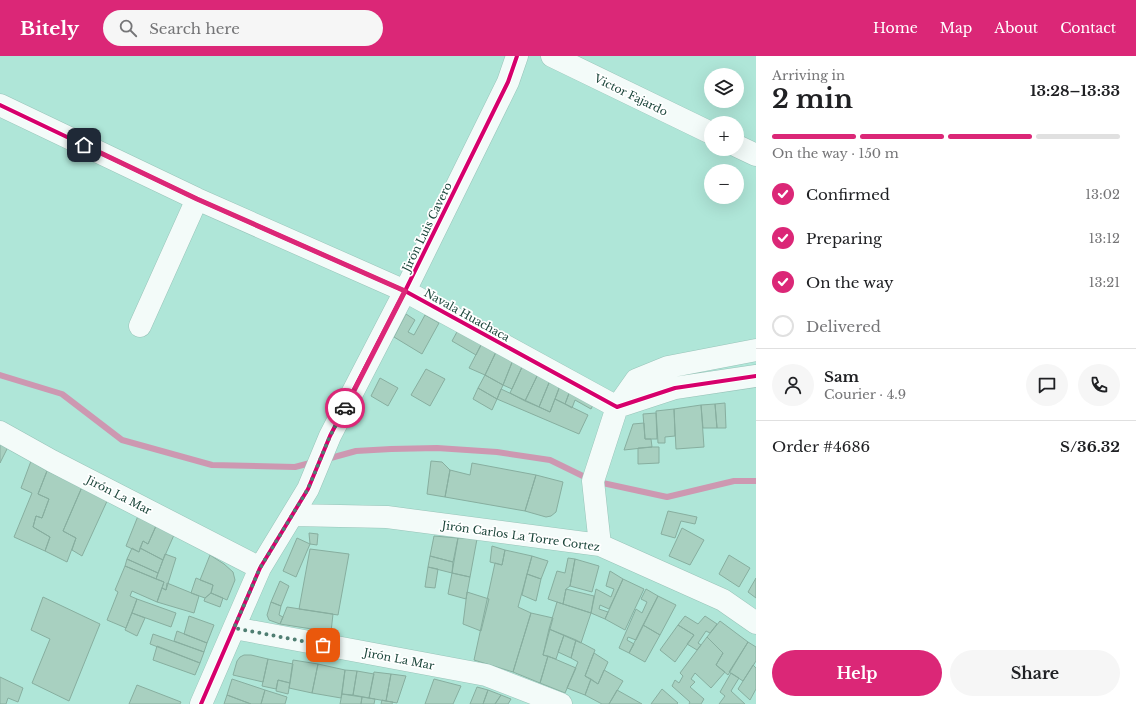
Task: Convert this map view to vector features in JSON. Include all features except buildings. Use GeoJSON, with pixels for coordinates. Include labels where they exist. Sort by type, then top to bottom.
{"type":"FeatureCollection","features":[{"type":"Feature","properties":{"kind":"street","name":"Jirón Luis Cavero"},"geometry":{"type":"LineString","coordinates":[[201,704],[260,568],[308,489],[330,436],[405,291],[508,82],[517,56]]}},
{"type":"Feature","properties":{"kind":"street","name":"Victor Fajardo"},"geometry":{"type":"LineString","coordinates":[[552,56],[704,130]]}},
{"type":"Feature","properties":{"kind":"street","name":"Navala Huachaca"},"geometry":{"type":"LineString","coordinates":[[0,105],[197,199],[405,291],[617,407]]}},
{"type":"Feature","properties":{"kind":"street"},"geometry":{"type":"LineString","coordinates":[[744,149],[756,155]]}},
{"type":"Feature","properties":{"kind":"street"},"geometry":{"type":"LineString","coordinates":[[140,326],[197,199]]}},
{"type":"Feature","properties":{"kind":"street"},"geometry":{"type":"LineString","coordinates":[[600,545],[593,481],[617,407],[636,380],[668,367],[756,350]]}},
{"type":"Feature","properties":{"kind":"street"},"geometry":{"type":"LineString","coordinates":[[617,407],[676,388],[756,376]]}},
{"type":"Feature","properties":{"kind":"street","name":"Jirón La Mar"},"geometry":{"type":"LineString","coordinates":[[0,432],[52,461],[260,568]]}},
{"type":"Feature","properties":{"kind":"street","name":"Jirón Carlos La Torre Cortez"},"geometry":{"type":"LineString","coordinates":[[292,515],[387,517],[600,545],[723,600],[756,623]]}},
{"type":"Feature","properties":{"kind":"street","name":"Jirón La Mar"},"geometry":{"type":"LineString","coordinates":[[234,628],[486,675],[561,704]]}},
{"type":"Feature","properties":{"kind":"waterway"},"geometry":{"type":"LineString","coordinates":[[0,375],[62,394],[122,440],[212,465],[295,467],[314,462]]}},
{"type":"Feature","properties":{"kind":"waterway"},"geometry":{"type":"LineString","coordinates":[[327,459],[356,451],[391,449],[437,448],[497,452],[550,460],[589,479]]}},
{"type":"Feature","properties":{"kind":"waterway"},"geometry":{"type":"LineString","coordinates":[[598,482],[667,497],[734,481],[756,481]]}},
{"type":"Feature","properties":{"kind":"cycle path"},"geometry":{"type":"LineString","coordinates":[[201,704],[260,568],[308,489],[330,436],[405,291],[508,82],[517,56]]}},
{"type":"Feature","properties":{"kind":"cycle path"},"geometry":{"type":"LineString","coordinates":[[0,105],[197,199],[405,291],[617,407],[675,388],[756,376]]}},
{"type":"Feature","properties":{"kind":"way so far"},"geometry":{"type":"LineString","coordinates":[[323,645],[234,628],[260,568],[308,489],[330,436],[345,408]]}},
{"type":"Feature","properties":{"kind":"route"},"geometry":{"type":"LineString","coordinates":[[84,145],[197,199],[405,291],[345,408]]}}]}
